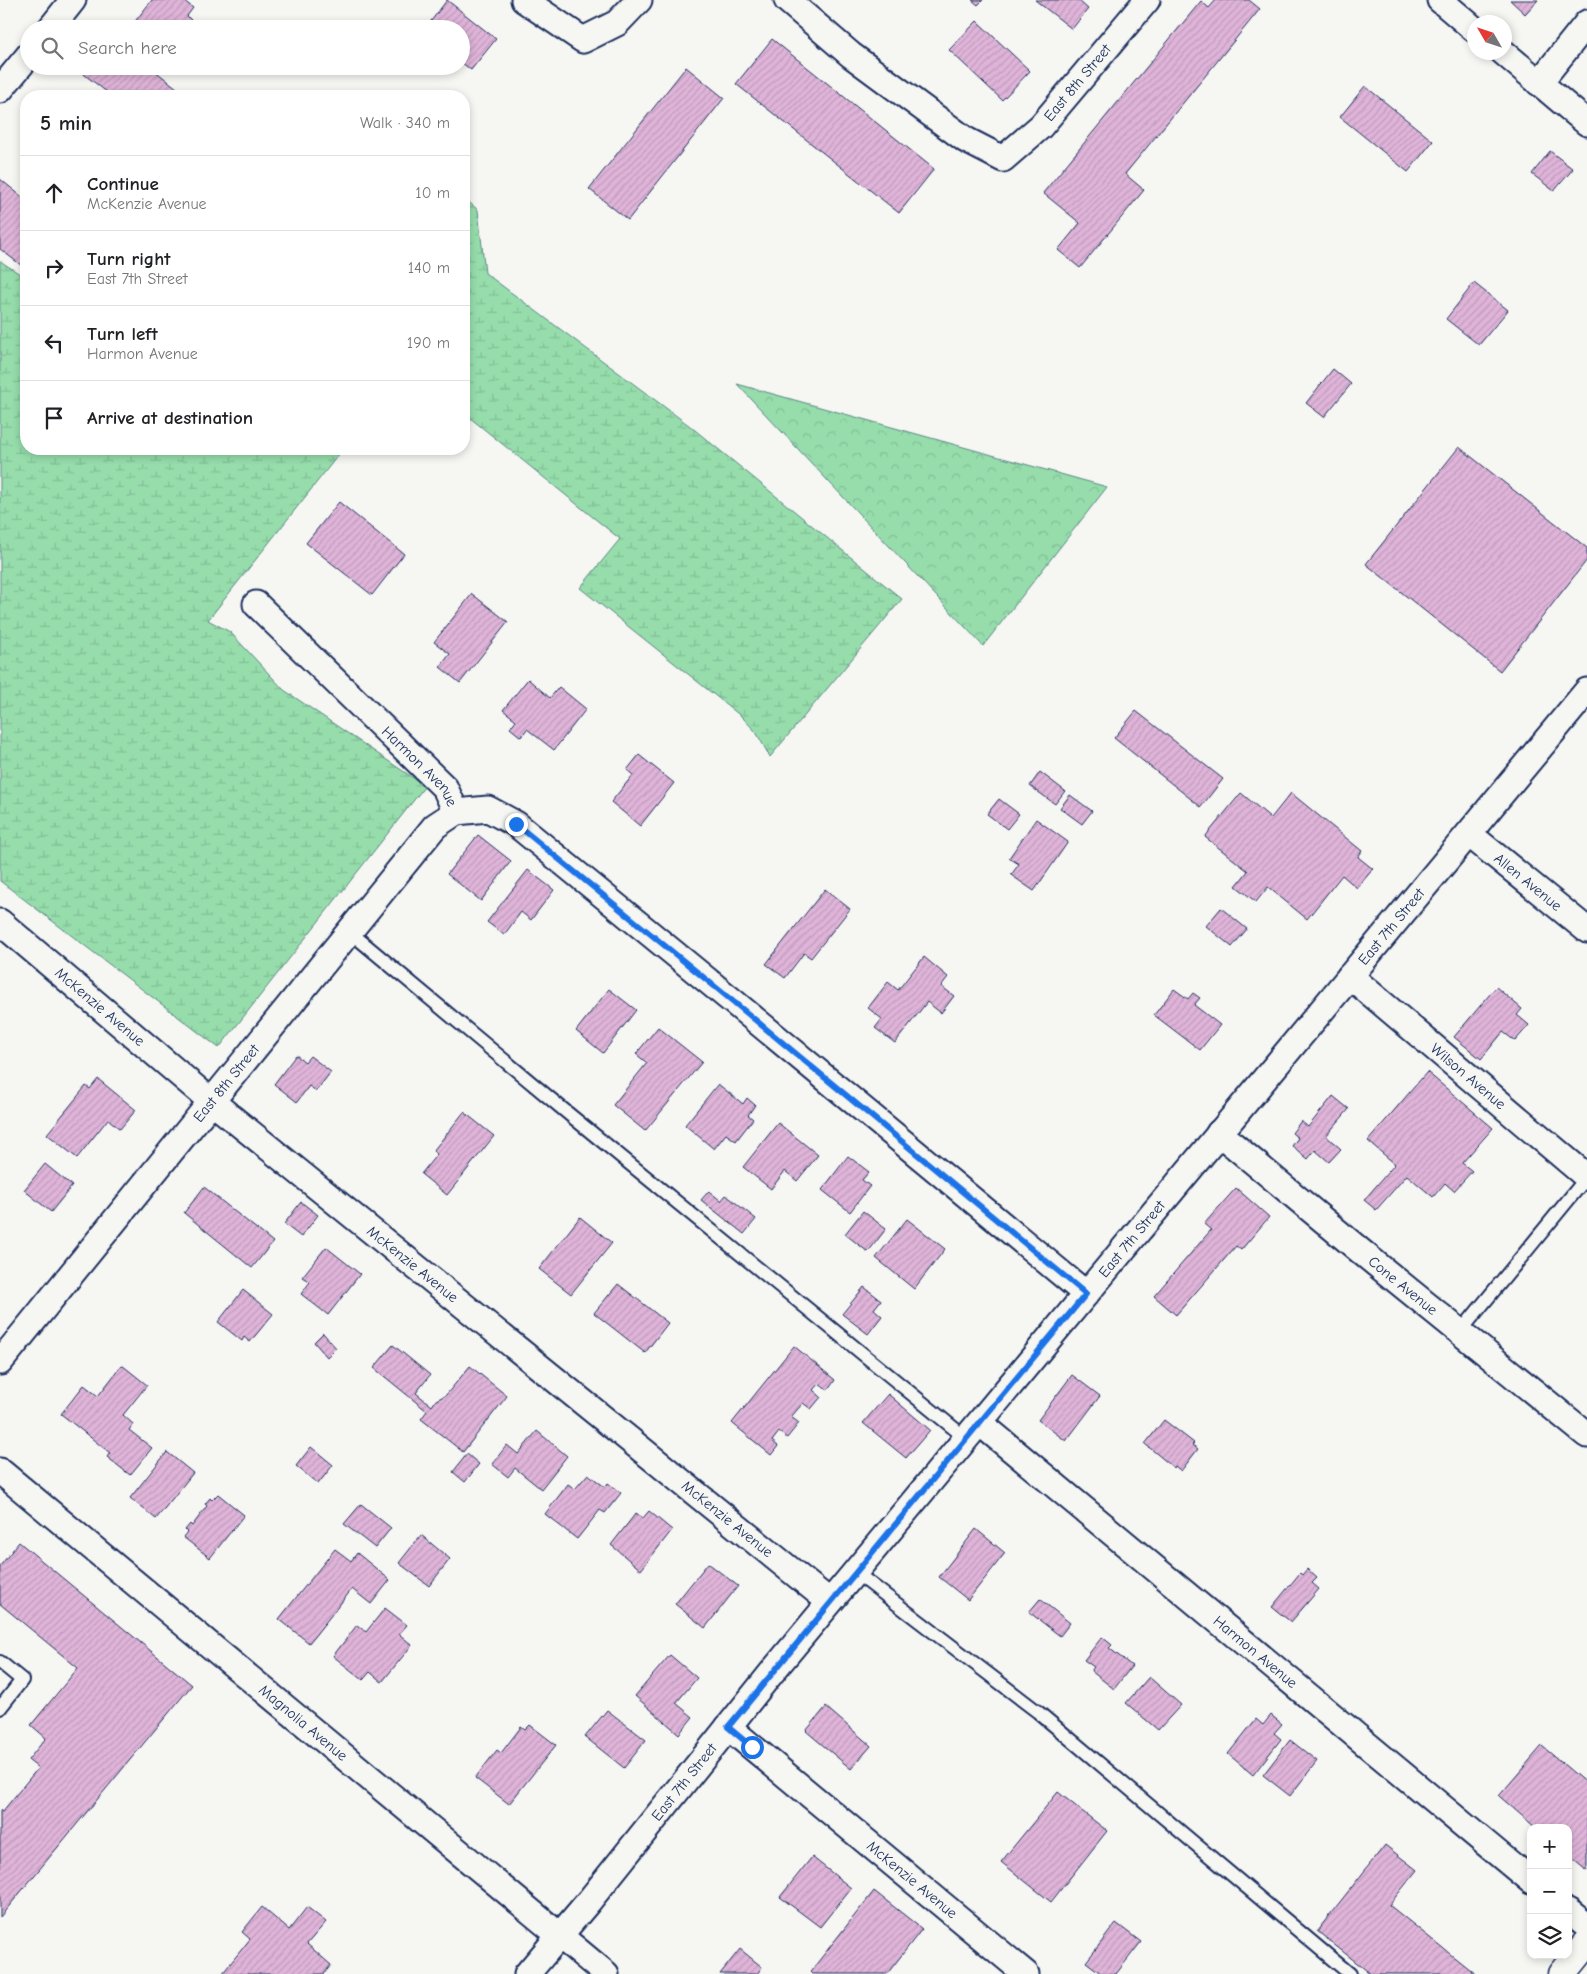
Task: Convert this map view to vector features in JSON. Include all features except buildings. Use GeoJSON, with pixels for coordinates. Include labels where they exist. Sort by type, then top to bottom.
{"type":"FeatureCollection","features":[{"type":"Feature","properties":{"kind":"main road"},"geometry":{"type":"LineString","coordinates":[[1562,1974],[1587,1943]]}},
{"type":"Feature","properties":{"kind":"street"},"geometry":{"type":"LineString","coordinates":[[57,20],[73,0]]}},
{"type":"Feature","properties":{"kind":"street"},"geometry":{"type":"LineString","coordinates":[[524,0],[583,40],[617,23],[639,0]]}},
{"type":"Feature","properties":{"kind":"street","name":"East 8th Street"},"geometry":{"type":"LineString","coordinates":[[787,0],[851,54],[959,135],[1003,159],[1041,126],[1147,0]]}},
{"type":"Feature","properties":{"kind":"street"},"geometry":{"type":"LineString","coordinates":[[1440,0],[1467,23]]}},
{"type":"Feature","properties":{"kind":"street"},"geometry":{"type":"LineString","coordinates":[[1539,83],[1587,23]]}},
{"type":"Feature","properties":{"kind":"street"},"geometry":{"type":"LineString","coordinates":[[1512,60],[1587,123]]}},
{"type":"Feature","properties":{"kind":"street"},"geometry":{"type":"LineString","coordinates":[[0,90],[20,66]]}},
{"type":"Feature","properties":{"kind":"street","name":"Harmon Avenue"},"geometry":{"type":"LineString","coordinates":[[256,604],[446,788],[456,812],[488,809],[516,824],[1086,1294]]}},
{"type":"Feature","properties":{"kind":"street","name":"East 7th Street"},"geometry":{"type":"LineString","coordinates":[[527,1974],[854,1572],[1587,691]]}},
{"type":"Feature","properties":{"kind":"street","name":"East 8th Street"},"geometry":{"type":"LineString","coordinates":[[0,1362],[435,826],[456,812]]}},
{"type":"Feature","properties":{"kind":"street","name":"Allen Avenue"},"geometry":{"type":"LineString","coordinates":[[1469,834],[1587,930]]}},
{"type":"Feature","properties":{"kind":"street","name":"McKenzie Avenue"},"geometry":{"type":"LineString","coordinates":[[0,922],[211,1100],[830,1602]]}},
{"type":"Feature","properties":{"kind":"street","name":"Wilson Avenue"},"geometry":{"type":"LineString","coordinates":[[1350,976],[1587,1177]]}},
{"type":"Feature","properties":{"kind":"street","name":"Cone Avenue"},"geometry":{"type":"LineString","coordinates":[[1219,1133],[1587,1435]]}},
{"type":"Feature","properties":{"kind":"street","name":"Harmon Avenue"},"geometry":{"type":"LineString","coordinates":[[973,1431],[1527,1878]]}},
{"type":"Feature","properties":{"kind":"street","name":"Magnolia Avenue"},"geometry":{"type":"LineString","coordinates":[[0,1472],[606,1974]]}},
{"type":"Feature","properties":{"kind":"street","name":"McKenzie Avenue"},"geometry":{"type":"LineString","coordinates":[[728,1727],[1026,1974]]}},
{"type":"Feature","properties":{"kind":"street"},"geometry":{"type":"LineString","coordinates":[[1572,1914],[1587,1926]]}},
{"type":"Feature","properties":{"kind":"lane"},"geometry":{"type":"LineString","coordinates":[[350,932],[570,1115],[973,1431]]}},
{"type":"Feature","properties":{"kind":"lane"},"geometry":{"type":"LineString","coordinates":[[1460,1332],[1587,1177]]}},
{"type":"Feature","properties":{"kind":"lane"},"geometry":{"type":"LineString","coordinates":[[854,1572],[1038,1712],[1350,1974]]}},
{"type":"Feature","properties":{"kind":"lane"},"geometry":{"type":"LineString","coordinates":[[0,1662],[22,1680],[0,1708]]}},
{"type":"Feature","properties":{"kind":"green space"},"geometry":{"type":"Polygon","coordinates":[[[470,203],[478,210],[485,273],[690,426],[902,599],[770,757],[756,732],[742,717],[580,588],[620,539],[470,418],[470,203]]]}},
{"type":"Feature","properties":{"kind":"green space"},"geometry":{"type":"Polygon","coordinates":[[[0,261],[20,274],[20,455],[338,455],[208,620],[230,632],[284,690],[425,786],[219,1048],[0,881],[0,261]]]}},
{"type":"Feature","properties":{"kind":"green space"},"geometry":{"type":"Polygon","coordinates":[[[737,384],[1107,487],[983,646],[737,384]]]}},
{"type":"Feature","properties":{"kind":"route"},"geometry":{"type":"LineString","coordinates":[[516,824],[1086,1294],[967,1439],[854,1572],[728,1727],[752,1747]]}}]}
